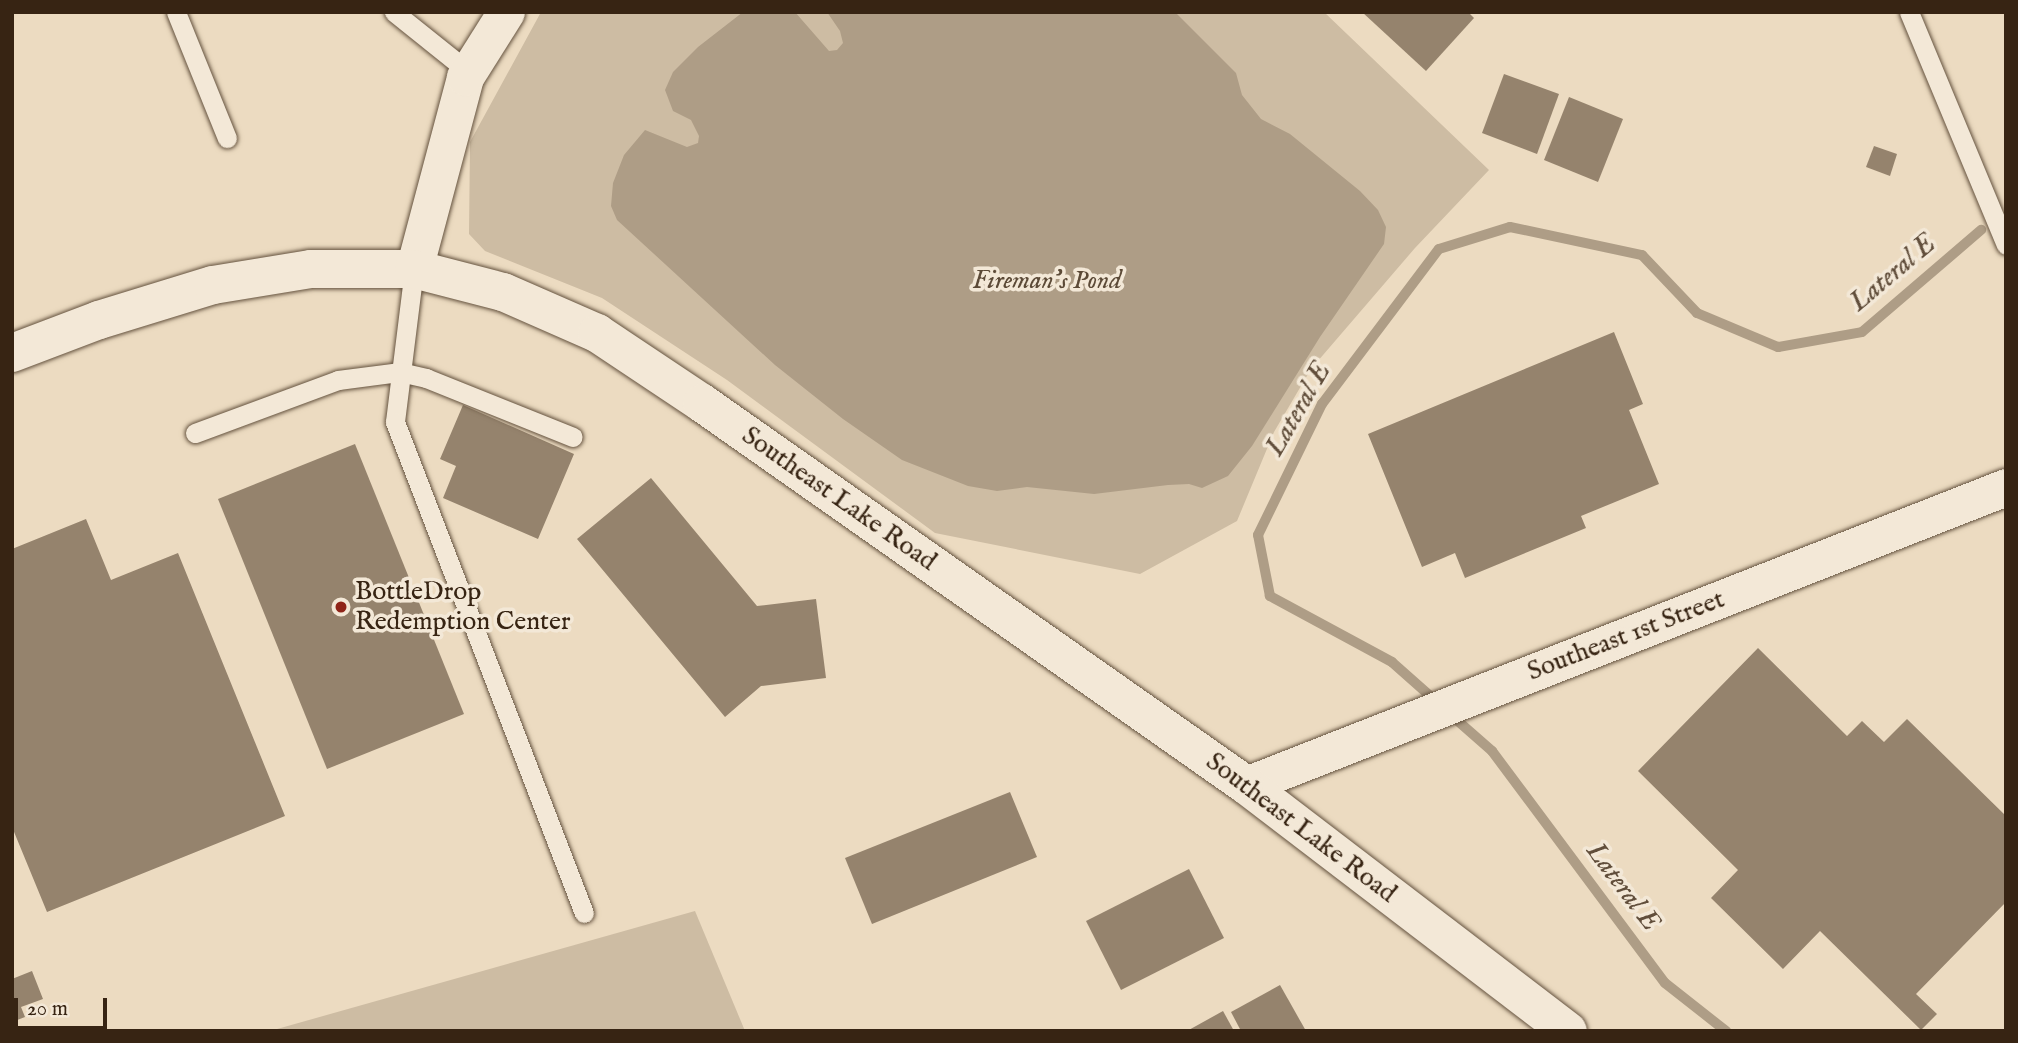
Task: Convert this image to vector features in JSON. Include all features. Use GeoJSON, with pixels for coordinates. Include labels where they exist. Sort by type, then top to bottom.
{"type":"FeatureCollection","features":[{"type":"Feature","properties":{"kind":"street"},"geometry":{"type":"LineString","coordinates":[[414,269],[469,72],[506,12]]}},
{"type":"Feature","properties":{"kind":"street","name":"Southeast Lake Road"},"geometry":{"type":"LineString","coordinates":[[12,353],[99,320],[213,285],[311,269],[414,269],[503,292],[597,333],[1246,785],[1568,1031]]}},
{"type":"Feature","properties":{"kind":"street","name":"Southeast 1st Street"},"geometry":{"type":"LineString","coordinates":[[1246,785],[2006,487]]}},
{"type":"Feature","properties":{"kind":"lane"},"geometry":{"type":"LineString","coordinates":[[176,12],[227,138]]}},
{"type":"Feature","properties":{"kind":"lane"},"geometry":{"type":"LineString","coordinates":[[394,12],[469,72]]}},
{"type":"Feature","properties":{"kind":"lane"},"geometry":{"type":"LineString","coordinates":[[1909,12],[2006,245]]}},
{"type":"Feature","properties":{"kind":"lane"},"geometry":{"type":"LineString","coordinates":[[414,269],[395,422],[584,913]]}},
{"type":"Feature","properties":{"kind":"lane"},"geometry":{"type":"LineString","coordinates":[[195,433],[338,380],[400,372],[426,378],[573,437]]}},
{"type":"Feature","properties":{"kind":"green space","name":"Fireman's Pond"},"geometry":{"type":"Polygon","coordinates":[[[541,12],[1324,12],[1489,170],[1415,248],[1311,369],[1274,432],[1237,521],[1140,574],[935,533],[727,380],[602,298],[485,251],[469,234],[470,142],[541,12]]]}},
{"type":"Feature","properties":{"kind":"green space"},"geometry":{"type":"Polygon","coordinates":[[[695,911],[745,1031],[270,1031],[695,911]]]}},
{"type":"Feature","properties":{"kind":"shaded area","name":"Fireman's Pond"},"geometry":{"type":"Polygon","coordinates":[[[743,12],[795,12],[829,51],[837,50],[843,43],[840,31],[827,12],[1175,12],[1236,73],[1242,95],[1261,119],[1290,134],[1360,191],[1378,210],[1386,227],[1384,244],[1320,337],[1252,446],[1228,476],[1202,488],[1189,484],[1168,485],[1094,494],[1027,487],[997,491],[968,486],[902,460],[843,419],[775,365],[617,220],[611,206],[613,183],[624,155],[645,130],[687,147],[698,143],[699,136],[691,120],[673,111],[665,90],[673,72],[698,47],[743,12]]]}},
{"type":"Feature","properties":{"kind":"building"},"geometry":{"type":"Polygon","coordinates":[[[1362,12],[1468,12],[1474,18],[1426,71],[1362,12]]]}},
{"type":"Feature","properties":{"kind":"building"},"geometry":{"type":"Polygon","coordinates":[[[1504,74],[1559,94],[1537,154],[1482,133],[1504,74]]]}},
{"type":"Feature","properties":{"kind":"building"},"geometry":{"type":"Polygon","coordinates":[[[1569,97],[1623,119],[1598,182],[1544,160],[1569,97]]]}},
{"type":"Feature","properties":{"kind":"building"},"geometry":{"type":"Polygon","coordinates":[[[1874,146],[1897,154],[1890,176],[1866,167],[1874,146]]]}},
{"type":"Feature","properties":{"kind":"building"},"geometry":{"type":"Polygon","coordinates":[[[1614,332],[1643,404],[1629,410],[1659,484],[1581,516],[1586,528],[1465,578],[1455,553],[1422,567],[1368,434],[1614,332]]]}},
{"type":"Feature","properties":{"kind":"building"},"geometry":{"type":"Polygon","coordinates":[[[463,405],[574,454],[538,539],[443,498],[456,466],[440,459],[463,405]]]}},
{"type":"Feature","properties":{"kind":"building","name":"BottleDrop Redemption Center"},"geometry":{"type":"Polygon","coordinates":[[[355,444],[464,714],[327,769],[218,499],[355,444]]]}},
{"type":"Feature","properties":{"kind":"building"},"geometry":{"type":"Polygon","coordinates":[[[651,478],[757,606],[816,599],[826,678],[761,686],[725,717],[577,539],[651,478]]]}},
{"type":"Feature","properties":{"kind":"building"},"geometry":{"type":"Polygon","coordinates":[[[86,519],[111,580],[178,553],[285,816],[47,912],[12,827],[12,549],[86,519]]]}},
{"type":"Feature","properties":{"kind":"building"},"geometry":{"type":"Polygon","coordinates":[[[1758,648],[1847,736],[1862,721],[1884,742],[1907,719],[2006,816],[2006,902],[1916,994],[1937,1014],[1921,1030],[1820,931],[1783,969],[1711,898],[1738,870],[1638,771],[1758,648]]]}},
{"type":"Feature","properties":{"kind":"building"},"geometry":{"type":"Polygon","coordinates":[[[1010,792],[1037,857],[872,924],[845,858],[1010,792]]]}},
{"type":"Feature","properties":{"kind":"building"},"geometry":{"type":"Polygon","coordinates":[[[1189,869],[1224,938],[1121,990],[1086,921],[1189,869]]]}},
{"type":"Feature","properties":{"kind":"building"},"geometry":{"type":"Polygon","coordinates":[[[32,971],[43,999],[21,1007],[25,1017],[12,1022],[12,979],[32,971]]]}},
{"type":"Feature","properties":{"kind":"building"},"geometry":{"type":"Polygon","coordinates":[[[1280,985],[1306,1031],[1241,1031],[1231,1012],[1280,985]]]}},
{"type":"Feature","properties":{"kind":"building"},"geometry":{"type":"Polygon","coordinates":[[[1223,1011],[1234,1031],[1187,1031],[1223,1011]]]}},
{"type":"Feature","properties":{"kind":"waterway","name":"Lateral E"},"geometry":{"type":"LineString","coordinates":[[1437,702],[1392,662],[1270,596],[1258,535],[1322,404],[1439,249],[1510,227],[1642,255],[1697,313],[1778,347],[1862,332],[1981,230]]}},
{"type":"Feature","properties":{"kind":"waterway","name":"Lateral E"},"geometry":{"type":"LineString","coordinates":[[1451,715],[1492,751],[1665,983],[1726,1031]]}},
{"type":"Feature","properties":{"kind":"place","name":"BottleDrop Redemption Center"},"geometry":{"type":"Point","coordinates":[341,607]}}]}
